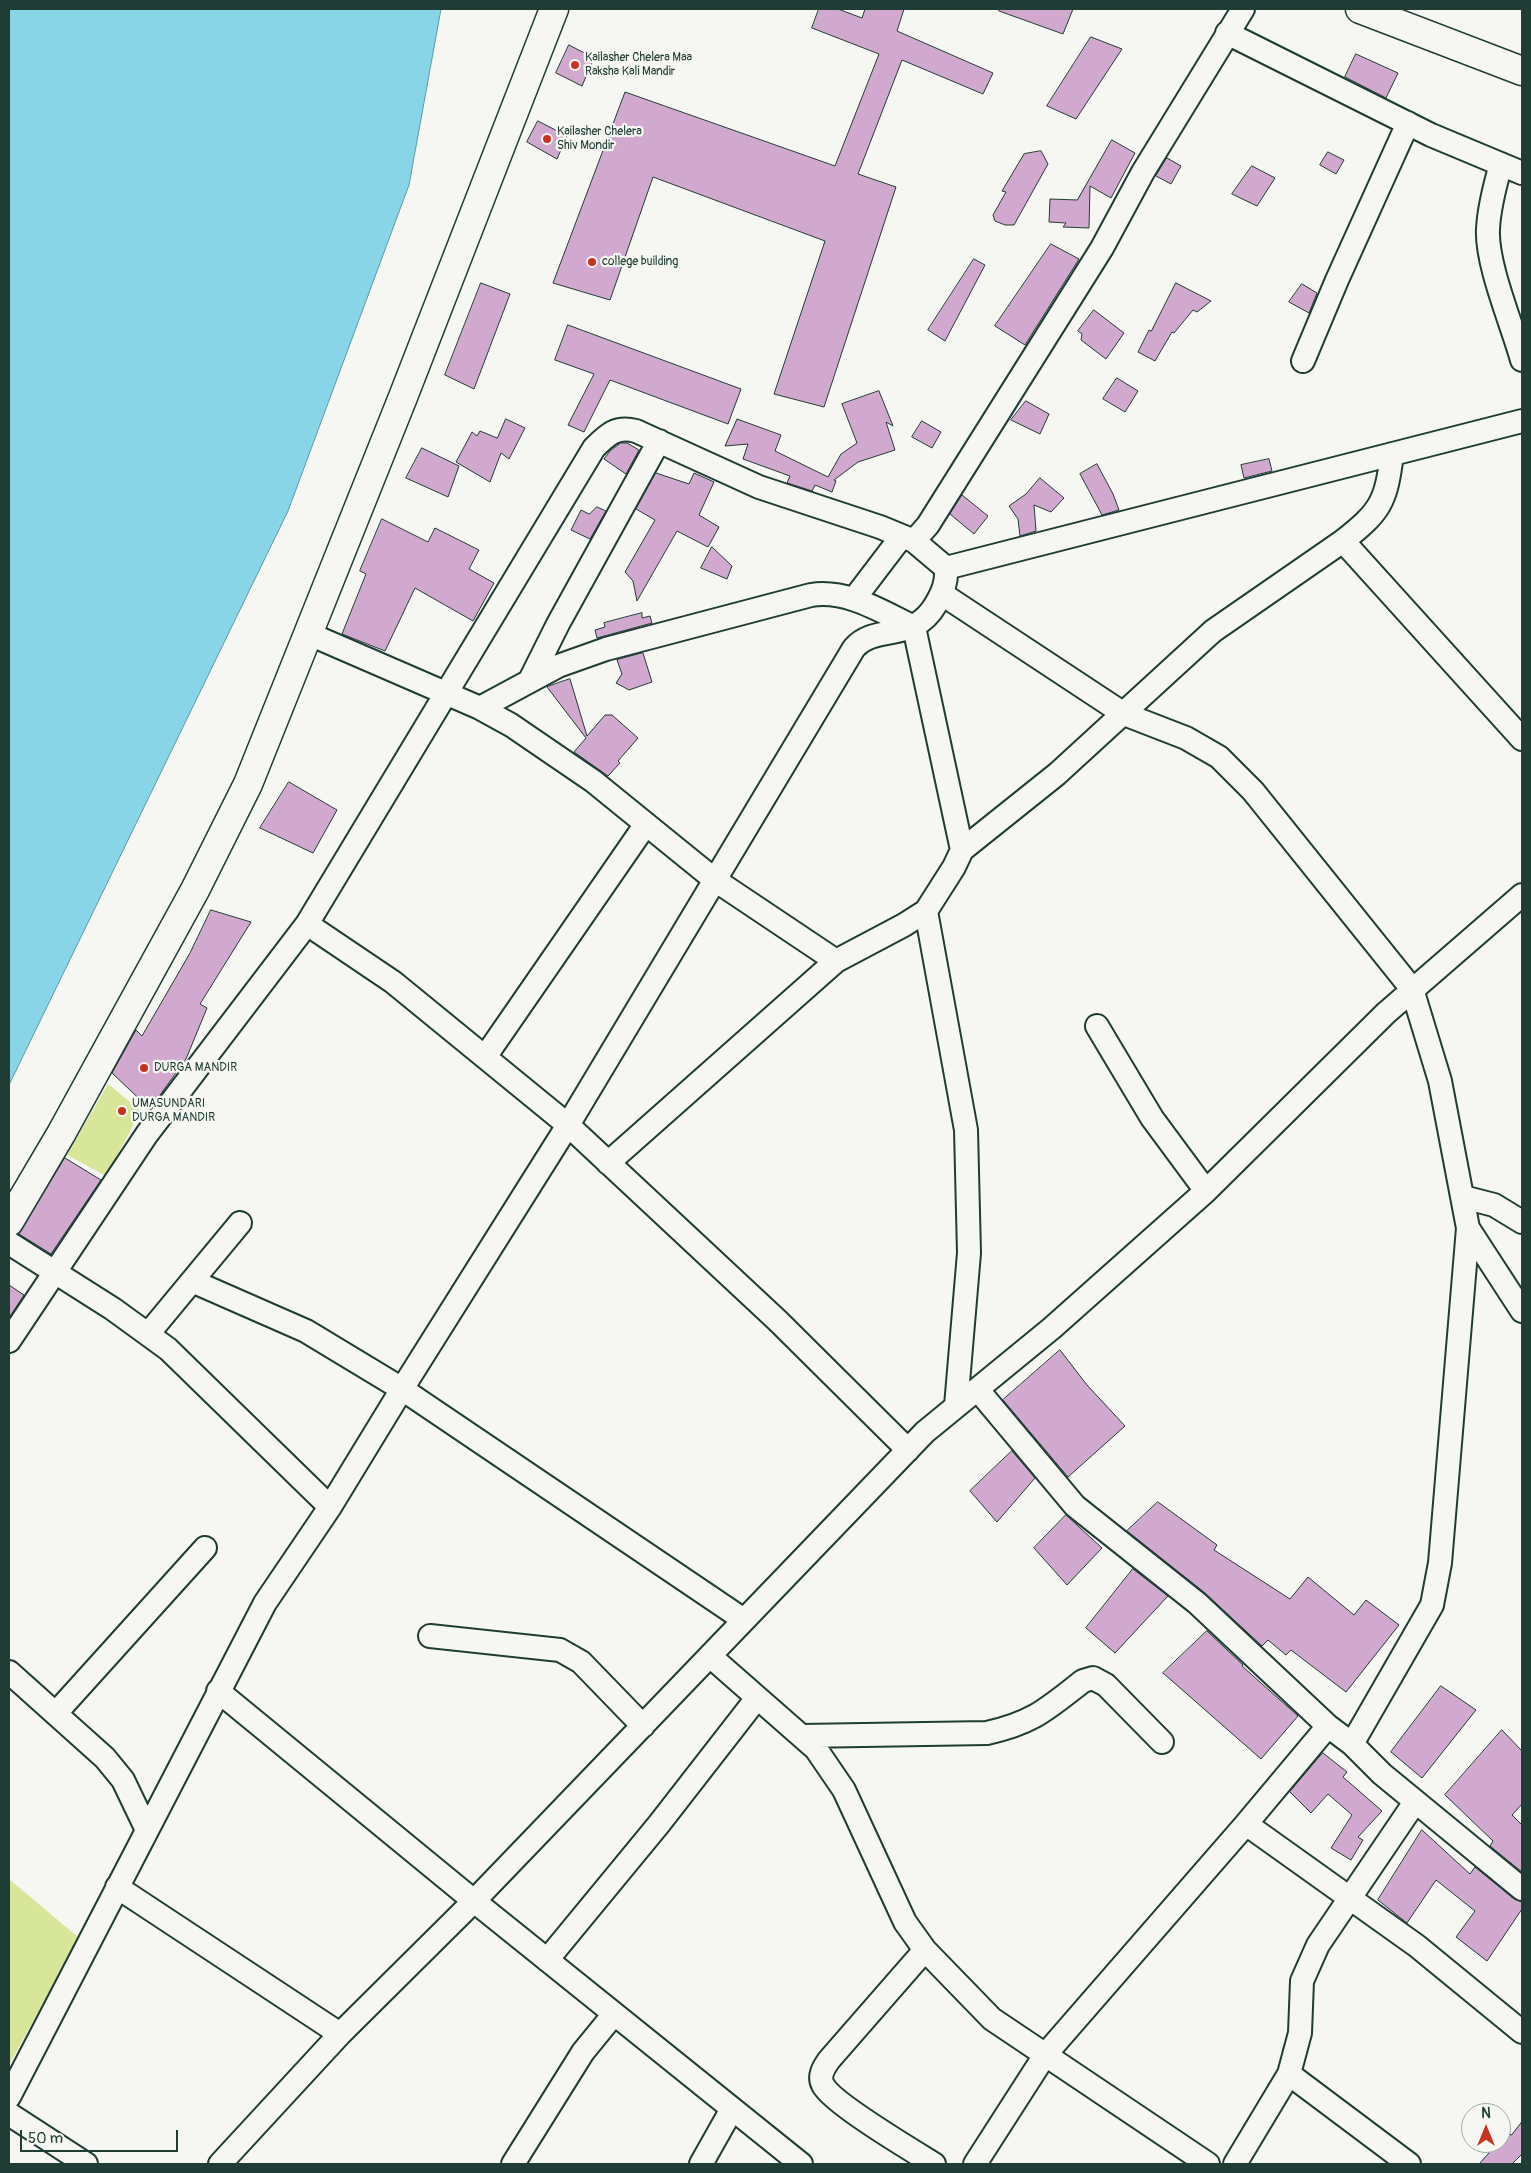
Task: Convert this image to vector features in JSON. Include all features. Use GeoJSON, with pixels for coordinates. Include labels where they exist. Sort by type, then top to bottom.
{"type":"FeatureCollection","features":[{"type":"Feature","properties":{"kind":"street"},"geometry":{"type":"LineString","coordinates":[[9,1222],[61,1134],[221,840],[248,784],[403,397],[554,9]]}},
{"type":"Feature","properties":{"kind":"street"},"geometry":{"type":"LineString","coordinates":[[854,599],[908,538],[928,524],[1102,248],[1143,172],[1243,9]]}},
{"type":"Feature","properties":{"kind":"street"},"geometry":{"type":"LineString","coordinates":[[1360,9],[1522,71]]}},
{"type":"Feature","properties":{"kind":"street"},"geometry":{"type":"LineString","coordinates":[[1227,33],[1408,123],[1522,173]]}},
{"type":"Feature","properties":{"kind":"street"},"geometry":{"type":"LineString","coordinates":[[1303,361],[1408,123]]}},
{"type":"Feature","properties":{"kind":"street"},"geometry":{"type":"LineString","coordinates":[[1501,164],[1491,202],[1488,230],[1490,256],[1522,360]]}},
{"type":"Feature","properties":{"kind":"street"},"geometry":{"type":"LineString","coordinates":[[946,568],[1522,421]]}},
{"type":"Feature","properties":{"kind":"street"},"geometry":{"type":"LineString","coordinates":[[9,1341],[146,1134],[307,924],[447,695],[594,448],[607,436],[619,429],[636,431],[760,487],[908,538],[946,568],[947,580],[942,594],[933,610],[914,627],[860,640],[854,648],[568,1125],[330,1507],[265,1603],[9,2097]]}},
{"type":"Feature","properties":{"kind":"street"},"geometry":{"type":"LineString","coordinates":[[530,680],[558,624],[659,441]]}},
{"type":"Feature","properties":{"kind":"street"},"geometry":{"type":"LineString","coordinates":[[608,1163],[836,962],[926,911],[954,867],[962,850],[1057,774],[1213,631],[1343,541],[1367,522],[1381,505],[1388,485],[1392,454]]}},
{"type":"Feature","properties":{"kind":"street"},"geometry":{"type":"LineString","coordinates":[[1343,541],[1522,739]]}},
{"type":"Feature","properties":{"kind":"street"},"geometry":{"type":"LineString","coordinates":[[480,708],[558,666],[606,649],[825,592],[854,599],[914,627]]}},
{"type":"Feature","properties":{"kind":"street"},"geometry":{"type":"LineString","coordinates":[[942,594],[1124,714],[1186,738],[1219,757],[1253,791],[1412,989],[1440,1081],[1468,1228],[1440,1563],[1432,1605],[1352,1744]]}},
{"type":"Feature","properties":{"kind":"street"},"geometry":{"type":"LineString","coordinates":[[914,627],[962,850]]}},
{"type":"Feature","properties":{"kind":"street"},"geometry":{"type":"LineString","coordinates":[[307,633],[480,708],[511,725],[572,766],[715,880],[836,962]]}},
{"type":"Feature","properties":{"kind":"street"},"geometry":{"type":"LineString","coordinates":[[485,1057],[646,824]]}},
{"type":"Feature","properties":{"kind":"street"},"geometry":{"type":"LineString","coordinates":[[220,2164],[340,2034],[474,1902],[925,1432],[1052,1328],[1206,1191],[1412,989],[1522,895]]}},
{"type":"Feature","properties":{"kind":"street"},"geometry":{"type":"LineString","coordinates":[[926,911],[966,1130],[969,1253],[956,1406]]}},
{"type":"Feature","properties":{"kind":"street"},"geometry":{"type":"LineString","coordinates":[[307,924],[393,982],[568,1125],[778,1321],[908,1450]]}},
{"type":"Feature","properties":{"kind":"street"},"geometry":{"type":"LineString","coordinates":[[1097,1026],[1152,1118],[1206,1191]]}},
{"type":"Feature","properties":{"kind":"street"},"geometry":{"type":"LineString","coordinates":[[1463,1197],[1494,1205],[1522,1222]]}},
{"type":"Feature","properties":{"kind":"street"},"geometry":{"type":"LineString","coordinates":[[148,1334],[240,1223]]}},
{"type":"Feature","properties":{"kind":"street"},"geometry":{"type":"LineString","coordinates":[[1468,1228],[1522,1312]]}},
{"type":"Feature","properties":{"kind":"street"},"geometry":{"type":"LineString","coordinates":[[9,1243],[148,1334],[195,1375],[330,1507]]}},
{"type":"Feature","properties":{"kind":"street"},"geometry":{"type":"LineString","coordinates":[[192,1281],[306,1331],[402,1389],[744,1620]]}},
{"type":"Feature","properties":{"kind":"street"},"geometry":{"type":"LineString","coordinates":[[978,1390],[1075,1506],[1197,1603],[1328,1726],[1352,1744],[1382,1774],[1522,1889]]}},
{"type":"Feature","properties":{"kind":"street"},"geometry":{"type":"LineString","coordinates":[[56,1713],[205,1548]]}},
{"type":"Feature","properties":{"kind":"street"},"geometry":{"type":"LineString","coordinates":[[430,1636],[560,1650],[581,1662],[642,1726]]}},
{"type":"Feature","properties":{"kind":"street"},"geometry":{"type":"LineString","coordinates":[[710,1656],[816,1750],[844,1790],[905,1922],[925,1950],[992,2019],[1208,2164]]}},
{"type":"Feature","properties":{"kind":"street"},"geometry":{"type":"LineString","coordinates":[[9,1672],[105,1758],[123,1780],[146,1830]]}},
{"type":"Feature","properties":{"kind":"street"},"geometry":{"type":"LineString","coordinates":[[802,1736],[987,1733],[1016,1727],[1036,1717],[1083,1680],[1093,1678],[1106,1685],[1162,1742]]}},
{"type":"Feature","properties":{"kind":"street"},"geometry":{"type":"LineString","coordinates":[[218,1691],[474,1902],[732,2109],[778,2157],[801,2164]]}},
{"type":"Feature","properties":{"kind":"street"},"geometry":{"type":"LineString","coordinates":[[547,1960],[659,1824],[757,1698]]}},
{"type":"Feature","properties":{"kind":"street"},"geometry":{"type":"LineString","coordinates":[[974,2164],[1045,2054],[1246,1824],[1328,1726]]}},
{"type":"Feature","properties":{"kind":"street"},"geometry":{"type":"LineString","coordinates":[[1235,2164],[1289,2074],[1300,2033],[1302,1982],[1318,1945],[1415,1802]]}},
{"type":"Feature","properties":{"kind":"street"},"geometry":{"type":"LineString","coordinates":[[1246,1824],[1417,1946],[1522,2032]]}},
{"type":"Feature","properties":{"kind":"street"},"geometry":{"type":"LineString","coordinates":[[117,1887],[340,2034]]}},
{"type":"Feature","properties":{"kind":"street"},"geometry":{"type":"LineString","coordinates":[[925,1950],[829,2060],[821,2077],[823,2086],[839,2102],[934,2164]]}},
{"type":"Feature","properties":{"kind":"street"},"geometry":{"type":"LineString","coordinates":[[513,2164],[583,2052],[614,2014]]}},
{"type":"Feature","properties":{"kind":"street"},"geometry":{"type":"LineString","coordinates":[[1289,2074],[1409,2164]]}},
{"type":"Feature","properties":{"kind":"street"},"geometry":{"type":"LineString","coordinates":[[701,2164],[732,2109]]}},
{"type":"Feature","properties":{"kind":"street"},"geometry":{"type":"LineString","coordinates":[[9,2114],[86,2164]]}},
{"type":"Feature","properties":{"kind":"green space"},"geometry":{"type":"Polygon","coordinates":[[[108,1084],[141,1111],[106,1176],[67,1155],[108,1084]]]}},
{"type":"Feature","properties":{"kind":"green space"},"geometry":{"type":"Polygon","coordinates":[[[9,1879],[79,1938],[9,2065],[9,1879]]]}},
{"type":"Feature","properties":{"kind":"water"},"geometry":{"type":"Polygon","coordinates":[[[9,9],[441,9],[409,185],[288,511],[9,1085],[9,9]]]}},
{"type":"Feature","properties":{"kind":"building","name":"college building"},"geometry":{"type":"Polygon","coordinates":[[[819,9],[838,9],[862,18],[865,9],[904,9],[897,31],[993,73],[983,94],[902,60],[858,174],[896,187],[824,407],[774,394],[825,241],[653,177],[610,300],[553,283],[625,92],[835,166],[879,54],[812,28],[819,9]]]}},
{"type":"Feature","properties":{"kind":"building"},"geometry":{"type":"Polygon","coordinates":[[[1000,9],[1073,9],[1063,34],[999,11],[1000,9]]]}},
{"type":"Feature","properties":{"kind":"building"},"geometry":{"type":"Polygon","coordinates":[[[1091,37],[1122,49],[1076,119],[1047,106],[1091,37]]]}},
{"type":"Feature","properties":{"kind":"building","name":"Kailasher Chelera Maa Raksha Kali Mandir"},"geometry":{"type":"Polygon","coordinates":[[[569,45],[594,58],[582,86],[556,73],[569,45]]]}},
{"type":"Feature","properties":{"kind":"building"},"geometry":{"type":"Polygon","coordinates":[[[1356,54],[1398,73],[1386,98],[1345,77],[1356,54]]]}},
{"type":"Feature","properties":{"kind":"building","name":"Kailasher Chelera Shiv Mondir"},"geometry":{"type":"Polygon","coordinates":[[[538,121],[567,136],[557,159],[527,142],[538,121]]]}},
{"type":"Feature","properties":{"kind":"building"},"geometry":{"type":"Polygon","coordinates":[[[1112,140],[1135,153],[1111,198],[1090,186],[1089,228],[1063,227],[1066,223],[1049,222],[1050,199],[1077,200],[1112,140]]]}},
{"type":"Feature","properties":{"kind":"building"},"geometry":{"type":"Polygon","coordinates":[[[1041,151],[1048,164],[1014,225],[1005,225],[995,221],[993,215],[1006,192],[1002,191],[1024,154],[1041,151]]]}},
{"type":"Feature","properties":{"kind":"building"},"geometry":{"type":"Polygon","coordinates":[[[1328,152],[1344,160],[1336,174],[1320,165],[1328,152]]]}},
{"type":"Feature","properties":{"kind":"building"},"geometry":{"type":"Polygon","coordinates":[[[1167,158],[1181,166],[1171,184],[1156,176],[1167,158]]]}},
{"type":"Feature","properties":{"kind":"building"},"geometry":{"type":"Polygon","coordinates":[[[1252,166],[1275,178],[1257,206],[1232,194],[1252,166]]]}},
{"type":"Feature","properties":{"kind":"building"},"geometry":{"type":"Polygon","coordinates":[[[1051,244],[1079,259],[1025,345],[995,326],[1051,244]]]}},
{"type":"Feature","properties":{"kind":"building"},"geometry":{"type":"Polygon","coordinates":[[[974,259],[985,265],[945,341],[928,330],[974,259]]]}},
{"type":"Feature","properties":{"kind":"building"},"geometry":{"type":"Polygon","coordinates":[[[481,283],[510,294],[474,389],[445,375],[481,283]]]}},
{"type":"Feature","properties":{"kind":"building"},"geometry":{"type":"Polygon","coordinates":[[[1176,283],[1211,301],[1197,312],[1193,310],[1174,333],[1172,332],[1155,361],[1138,352],[1176,283]]]}},
{"type":"Feature","properties":{"kind":"building"},"geometry":{"type":"Polygon","coordinates":[[[1302,284],[1317,293],[1309,313],[1289,302],[1302,284]]]}},
{"type":"Feature","properties":{"kind":"building"},"geometry":{"type":"Polygon","coordinates":[[[1094,310],[1124,333],[1106,359],[1081,340],[1082,334],[1078,331],[1094,310]]]}},
{"type":"Feature","properties":{"kind":"building"},"geometry":{"type":"Polygon","coordinates":[[[568,325],[741,389],[728,424],[610,380],[584,432],[568,425],[594,374],[555,360],[568,325]]]}},
{"type":"Feature","properties":{"kind":"building"},"geometry":{"type":"Polygon","coordinates":[[[1117,378],[1138,391],[1125,412],[1103,399],[1117,378]]]}},
{"type":"Feature","properties":{"kind":"building"},"geometry":{"type":"Polygon","coordinates":[[[879,391],[893,426],[886,422],[895,450],[858,462],[834,480],[836,481],[832,492],[815,485],[812,491],[787,483],[790,476],[743,459],[748,444],[725,446],[737,419],[781,435],[775,451],[828,477],[841,454],[857,443],[842,404],[879,391]]]}},
{"type":"Feature","properties":{"kind":"building"},"geometry":{"type":"Polygon","coordinates":[[[1026,401],[1049,414],[1040,434],[1011,420],[1026,401]]]}},
{"type":"Feature","properties":{"kind":"building"},"geometry":{"type":"Polygon","coordinates":[[[506,419],[525,428],[509,459],[501,453],[490,482],[456,462],[472,432],[477,436],[480,431],[497,438],[506,419]]]}},
{"type":"Feature","properties":{"kind":"building"},"geometry":{"type":"Polygon","coordinates":[[[922,421],[941,432],[932,448],[912,437],[922,421]]]}},
{"type":"Feature","properties":{"kind":"building"},"geometry":{"type":"Polygon","coordinates":[[[621,443],[627,443],[639,450],[626,474],[604,459],[610,451],[621,443]]]}},
{"type":"Feature","properties":{"kind":"building"},"geometry":{"type":"Polygon","coordinates":[[[422,448],[459,466],[448,497],[406,478],[422,448]]]}},
{"type":"Feature","properties":{"kind":"building"},"geometry":{"type":"Polygon","coordinates":[[[1269,459],[1272,471],[1244,478],[1241,465],[1269,459]]]}},
{"type":"Feature","properties":{"kind":"building"},"geometry":{"type":"Polygon","coordinates":[[[1097,464],[1119,510],[1102,515],[1080,474],[1097,464]]]}},
{"type":"Feature","properties":{"kind":"building"},"geometry":{"type":"Polygon","coordinates":[[[656,473],[689,484],[694,473],[714,482],[699,515],[719,527],[708,547],[677,531],[637,601],[633,581],[625,572],[655,520],[636,509],[656,473]]]}},
{"type":"Feature","properties":{"kind":"building"},"geometry":{"type":"Polygon","coordinates":[[[1040,478],[1064,498],[1051,512],[1034,505],[1036,531],[1020,536],[1018,519],[1009,506],[1026,494],[1040,478]]]}},
{"type":"Feature","properties":{"kind":"building"},"geometry":{"type":"Polygon","coordinates":[[[962,495],[988,516],[974,534],[950,514],[962,495]]]}},
{"type":"Feature","properties":{"kind":"building"},"geometry":{"type":"Polygon","coordinates":[[[597,507],[606,511],[590,539],[571,530],[581,510],[589,514],[597,507]]]}},
{"type":"Feature","properties":{"kind":"building"},"geometry":{"type":"Polygon","coordinates":[[[382,519],[428,542],[435,528],[479,550],[469,569],[494,583],[473,621],[415,588],[385,651],[342,634],[366,574],[360,571],[382,519]]]}},
{"type":"Feature","properties":{"kind":"building"},"geometry":{"type":"Polygon","coordinates":[[[712,547],[732,566],[727,579],[701,568],[712,547]]]}},
{"type":"Feature","properties":{"kind":"building"},"geometry":{"type":"Polygon","coordinates":[[[642,613],[642,618],[650,616],[652,623],[597,638],[595,630],[605,627],[604,623],[642,613]]]}},
{"type":"Feature","properties":{"kind":"building"},"geometry":{"type":"Polygon","coordinates":[[[643,653],[652,682],[629,690],[616,683],[622,674],[617,660],[643,653]]]}},
{"type":"Feature","properties":{"kind":"building"},"geometry":{"type":"Polygon","coordinates":[[[570,679],[587,736],[605,715],[612,715],[638,738],[608,776],[574,752],[586,738],[547,687],[570,679]]]}},
{"type":"Feature","properties":{"kind":"building"},"geometry":{"type":"Polygon","coordinates":[[[289,782],[337,810],[313,853],[260,828],[289,782]]]}},
{"type":"Feature","properties":{"kind":"building"},"geometry":{"type":"Polygon","coordinates":[[[211,910],[251,922],[200,1004],[207,1008],[186,1059],[150,1109],[112,1073],[136,1030],[142,1036],[190,953],[211,910]]]}},
{"type":"Feature","properties":{"kind":"building"},"geometry":{"type":"Polygon","coordinates":[[[65,1158],[101,1180],[51,1254],[19,1234],[65,1158]]]}},
{"type":"Feature","properties":{"kind":"building"},"geometry":{"type":"Polygon","coordinates":[[[9,1285],[24,1295],[9,1318],[9,1285]]]}},
{"type":"Feature","properties":{"kind":"building"},"geometry":{"type":"Polygon","coordinates":[[[1060,1350],[1087,1385],[1125,1426],[1068,1477],[1003,1400],[1060,1350]]]}},
{"type":"Feature","properties":{"kind":"building"},"geometry":{"type":"Polygon","coordinates":[[[1012,1451],[1035,1478],[997,1522],[970,1491],[1012,1451]]]}},
{"type":"Feature","properties":{"kind":"building"},"geometry":{"type":"Polygon","coordinates":[[[1158,1502],[1217,1545],[1214,1550],[1290,1599],[1308,1577],[1354,1615],[1366,1600],[1399,1625],[1346,1692],[1291,1650],[1286,1655],[1268,1640],[1262,1646],[1205,1593],[1127,1531],[1158,1502]]]}},
{"type":"Feature","properties":{"kind":"building"},"geometry":{"type":"Polygon","coordinates":[[[1066,1515],[1102,1548],[1067,1585],[1034,1548],[1066,1515]]]}},
{"type":"Feature","properties":{"kind":"building"},"geometry":{"type":"Polygon","coordinates":[[[1133,1569],[1168,1596],[1115,1653],[1086,1628],[1133,1569]]]}},
{"type":"Feature","properties":{"kind":"building"},"geometry":{"type":"Polygon","coordinates":[[[1207,1631],[1242,1666],[1298,1716],[1261,1759],[1163,1673],[1207,1631]]]}},
{"type":"Feature","properties":{"kind":"building"},"geometry":{"type":"Polygon","coordinates":[[[1441,1686],[1476,1710],[1422,1778],[1391,1752],[1441,1686]]]}},
{"type":"Feature","properties":{"kind":"building"},"geometry":{"type":"Polygon","coordinates":[[[1502,1730],[1522,1751],[1522,1804],[1512,1815],[1522,1825],[1522,1872],[1490,1846],[1493,1841],[1445,1795],[1502,1730]]]}},
{"type":"Feature","properties":{"kind":"building"},"geometry":{"type":"Polygon","coordinates":[[[1323,1753],[1347,1772],[1343,1777],[1382,1811],[1358,1837],[1363,1840],[1351,1860],[1331,1848],[1352,1815],[1328,1794],[1311,1813],[1290,1792],[1323,1753]]]}},
{"type":"Feature","properties":{"kind":"building"},"geometry":{"type":"Polygon","coordinates":[[[1422,1830],[1470,1874],[1475,1867],[1514,1899],[1522,1902],[1522,1909],[1487,1961],[1456,1937],[1475,1911],[1436,1880],[1407,1923],[1378,1900],[1422,1830]]]}},
{"type":"Feature","properties":{"kind":"building"},"geometry":{"type":"Polygon","coordinates":[[[1522,2122],[1522,2154],[1512,2164],[1479,2164],[1489,2153],[1511,2153],[1511,2135],[1522,2122]]]}},
{"type":"Feature","properties":{"kind":"place","name":"Kailasher Chelera Maa Raksha Kali Mandir"},"geometry":{"type":"Point","coordinates":[575,65]}},
{"type":"Feature","properties":{"kind":"place","name":"Kailasher Chelera Shiv Mondir"},"geometry":{"type":"Point","coordinates":[547,139]}},
{"type":"Feature","properties":{"kind":"place","name":"college building"},"geometry":{"type":"Point","coordinates":[592,262]}},
{"type":"Feature","properties":{"kind":"place","name":"DURGA MANDIR"},"geometry":{"type":"Point","coordinates":[144,1068]}},
{"type":"Feature","properties":{"kind":"place","name":"UMASUNDARI DURGA MANDIR"},"geometry":{"type":"Point","coordinates":[122,1111]}}]}
